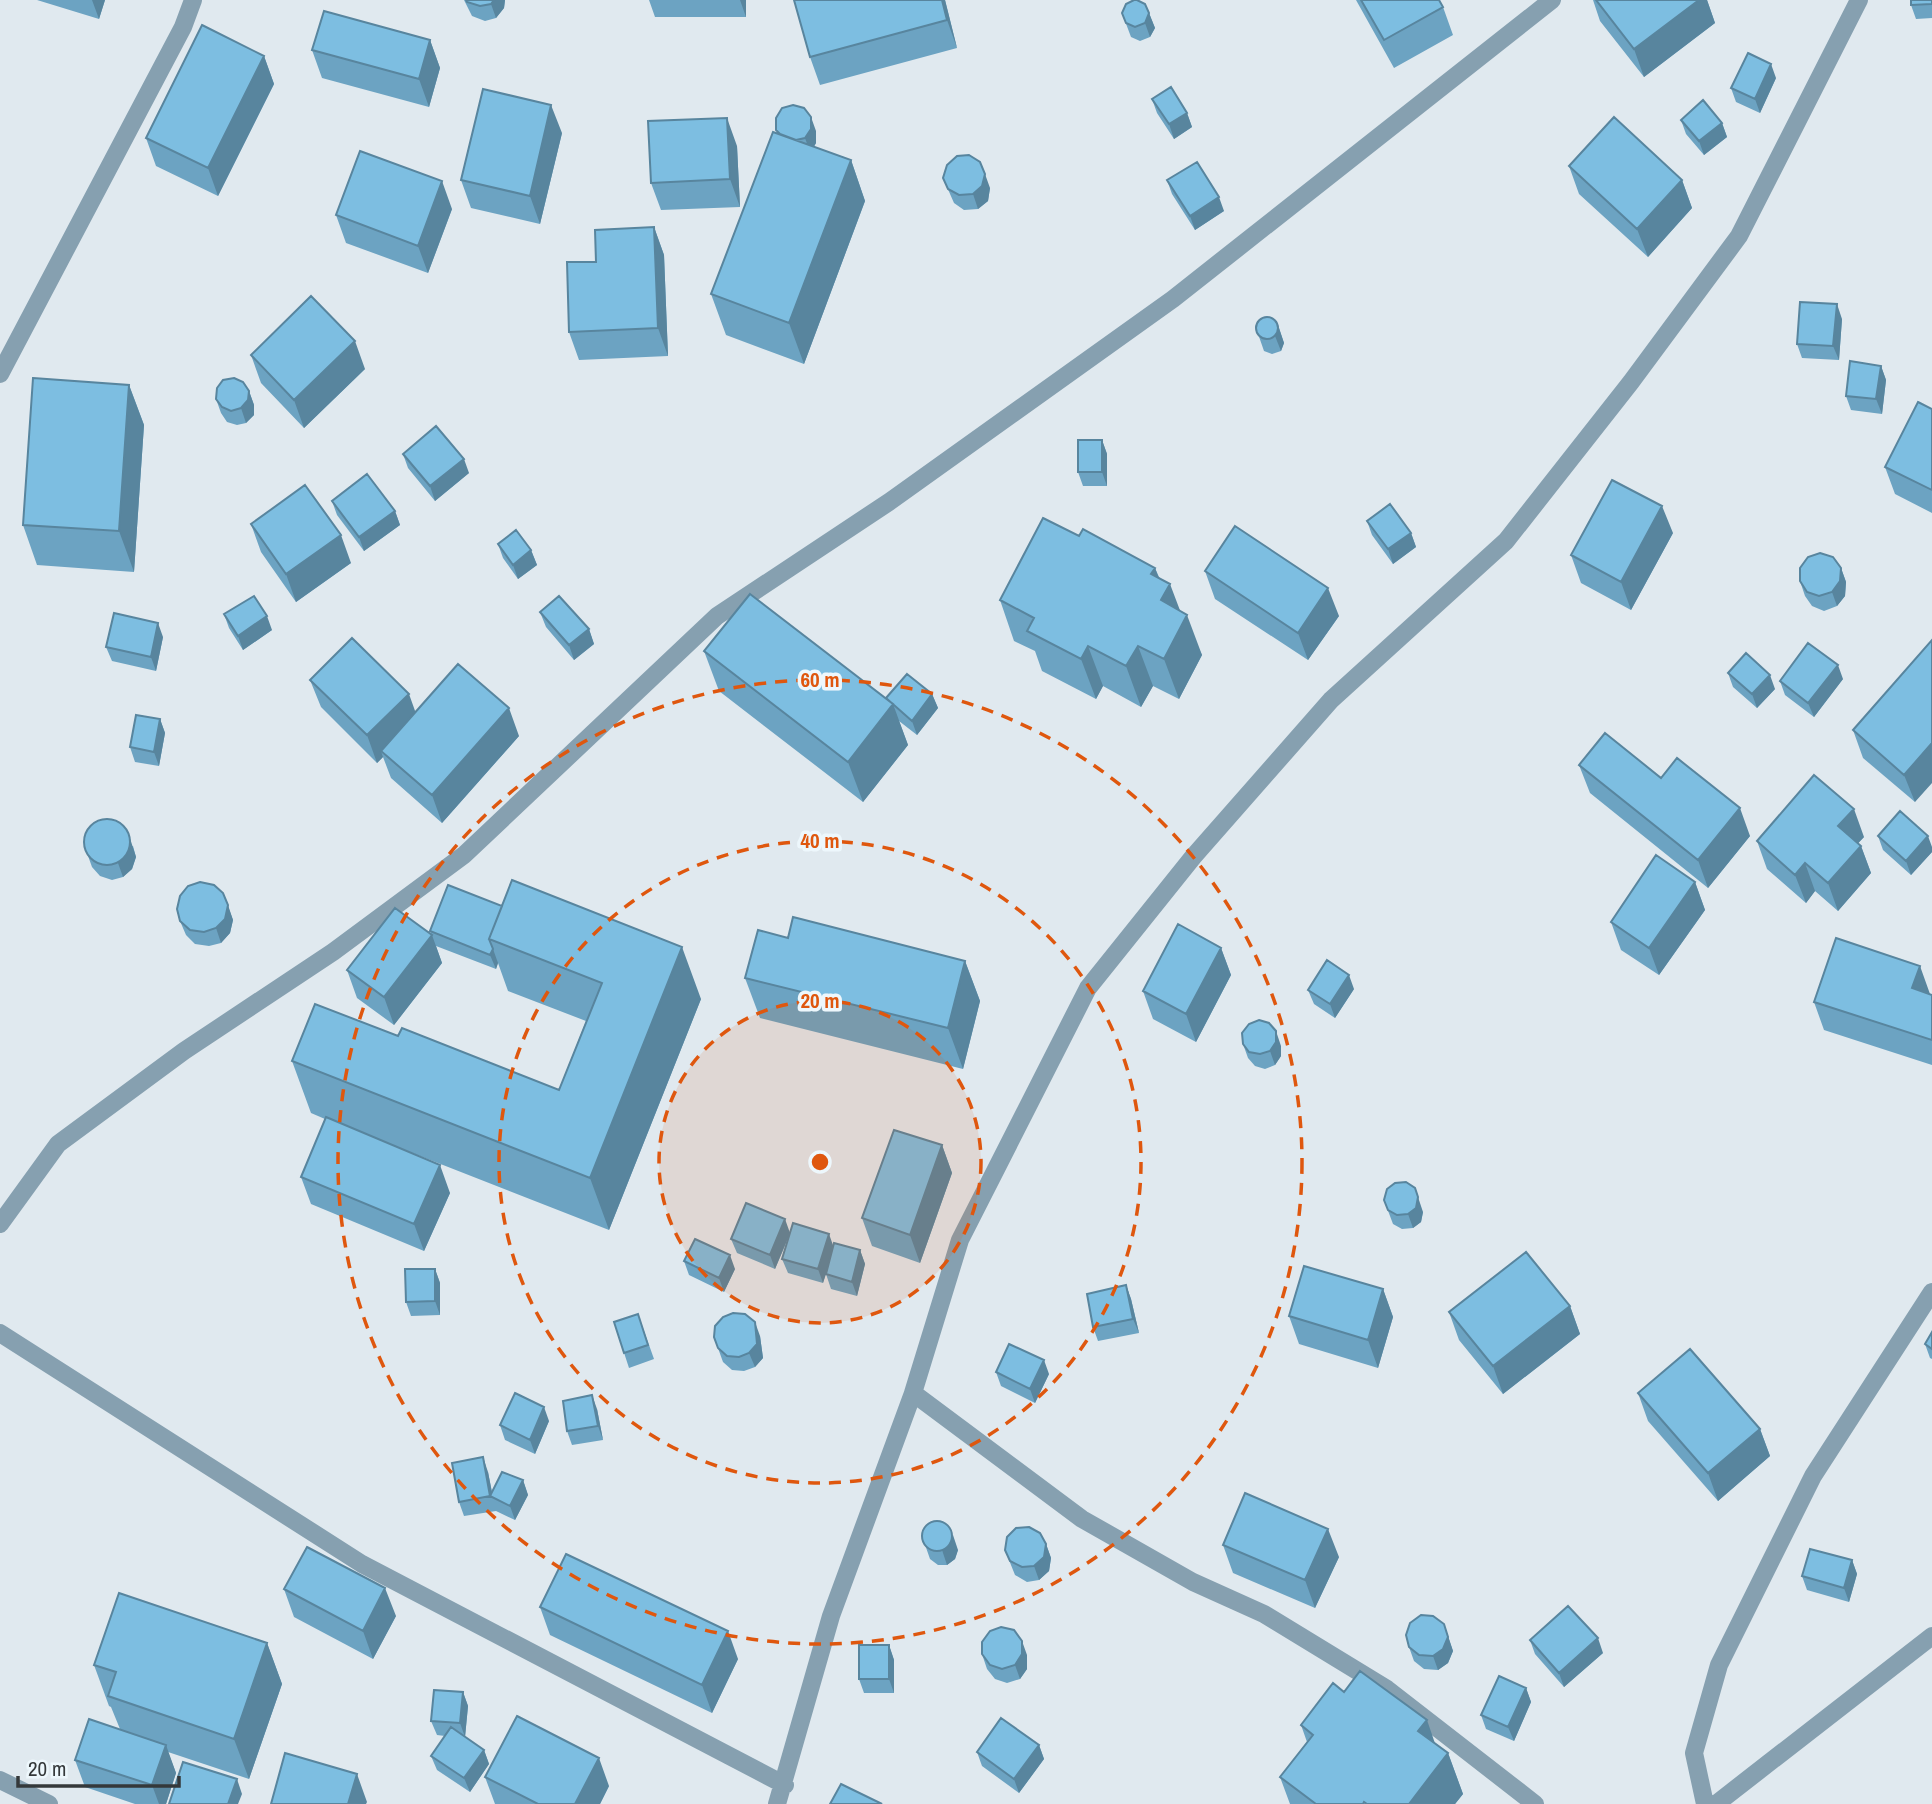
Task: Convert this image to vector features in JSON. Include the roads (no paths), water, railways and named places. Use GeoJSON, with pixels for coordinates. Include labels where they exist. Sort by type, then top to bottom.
{"type":"FeatureCollection","features":[{"type":"Feature","properties":{"kind":"street"},"geometry":{"type":"LineString","coordinates":[[0,374],[183,27],[193,0]]}},
{"type":"Feature","properties":{"kind":"street"},"geometry":{"type":"LineString","coordinates":[[0,1224],[58,1144],[184,1051],[333,952],[464,855],[717,616],[889,502],[1173,299],[1552,0]]}},
{"type":"Feature","properties":{"kind":"street"},"geometry":{"type":"LineString","coordinates":[[777,1804],[785,1785],[831,1616],[914,1392],[960,1240],[1088,988],[1193,857],[1331,700],[1506,541],[1632,382],[1739,236],[1859,0]]}},
{"type":"Feature","properties":{"kind":"street"},"geometry":{"type":"LineString","coordinates":[[1705,1804],[1694,1753],[1719,1665],[1813,1476],[1932,1292]]}},
{"type":"Feature","properties":{"kind":"street"},"geometry":{"type":"LineString","coordinates":[[0,1333],[362,1564],[785,1785]]}},
{"type":"Feature","properties":{"kind":"street"},"geometry":{"type":"LineString","coordinates":[[914,1392],[1082,1519],[1193,1582],[1264,1614],[1387,1689],[1535,1804]]}},
{"type":"Feature","properties":{"kind":"street"},"geometry":{"type":"LineString","coordinates":[[1716,1804],[1932,1636]]}},
{"type":"Feature","properties":{"kind":"street"},"geometry":{"type":"LineString","coordinates":[[0,1780],[49,1804]]}}]}
